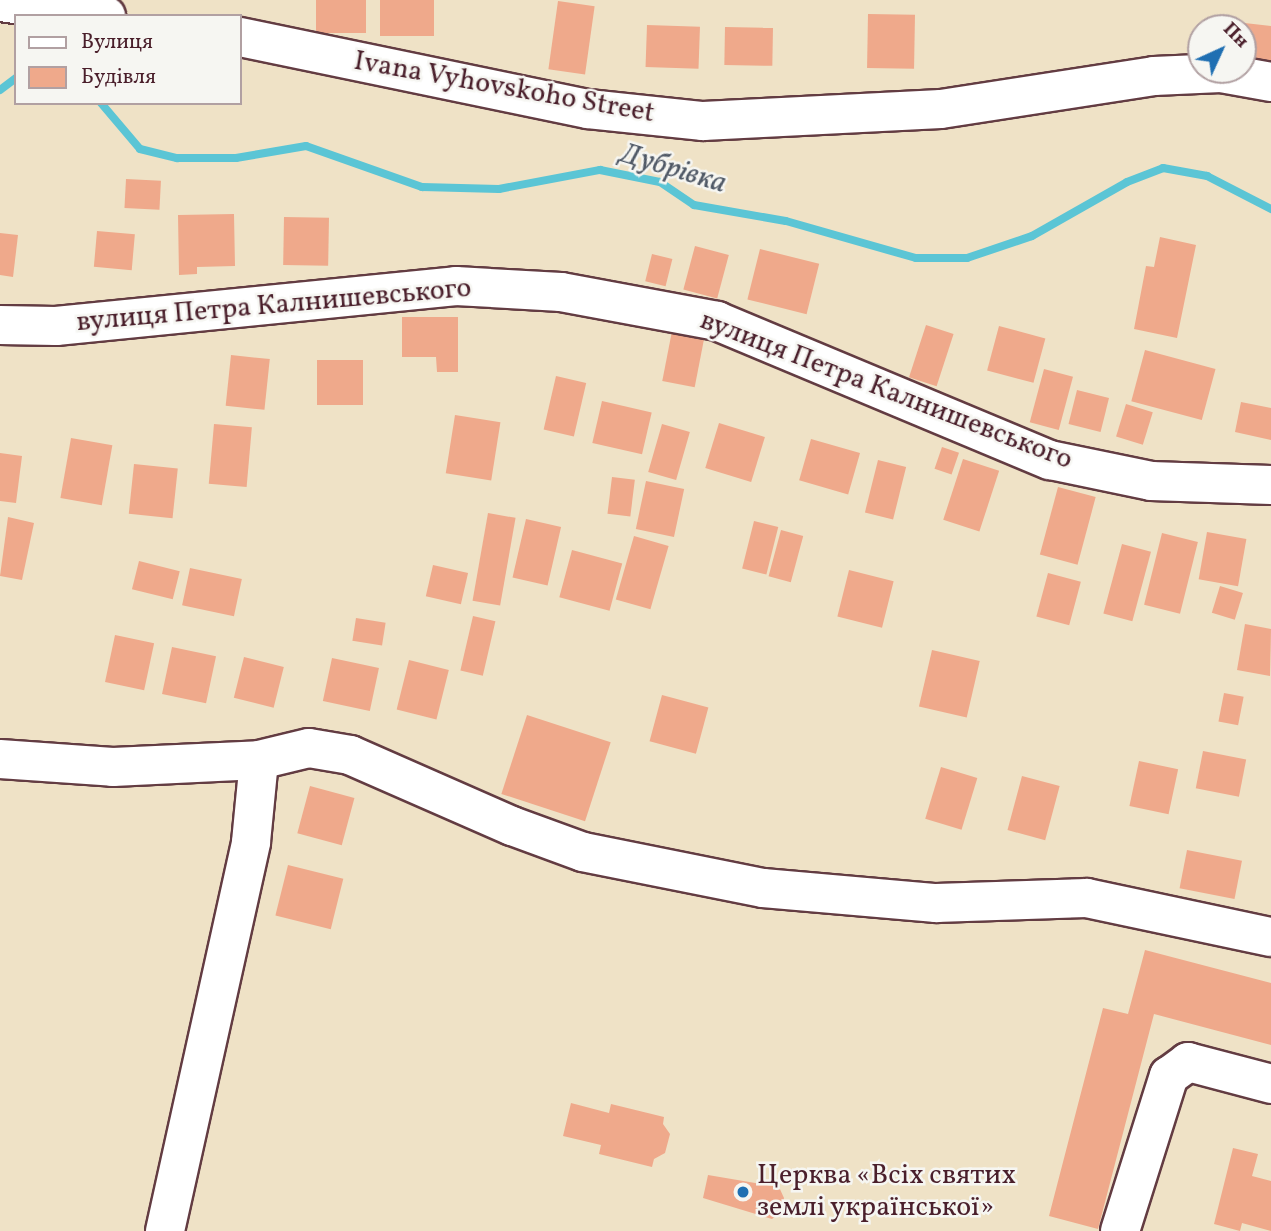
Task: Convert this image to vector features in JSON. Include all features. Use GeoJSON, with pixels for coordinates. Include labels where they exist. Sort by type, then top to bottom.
{"type":"FeatureCollection","features":[{"type":"Feature","properties":{"kind":"street"},"geometry":{"type":"LineString","coordinates":[[0,2],[91,14]]}},
{"type":"Feature","properties":{"kind":"street","name":"Ivana Vyhovskoho Street"},"geometry":{"type":"LineString","coordinates":[[242,37],[588,108],[703,121],[941,109],[1154,76],[1221,73],[1271,82]]}},
{"type":"Feature","properties":{"kind":"street","name":"вулиця Петра Калнишевського"},"geometry":{"type":"LineString","coordinates":[[0,326],[56,326],[456,286],[561,292],[717,321],[1050,460],[1151,481],[1271,485]]}},
{"type":"Feature","properties":{"kind":"street"},"geometry":{"type":"LineString","coordinates":[[0,759],[113,766],[259,760],[309,748],[350,755],[512,826],[583,852],[763,888],[936,903],[1087,898],[1271,937]]}},
{"type":"Feature","properties":{"kind":"street"},"geometry":{"type":"LineString","coordinates":[[165,1231],[251,842],[259,760]]}},
{"type":"Feature","properties":{"kind":"street"},"geometry":{"type":"LineString","coordinates":[[1120,1231],[1169,1076],[1188,1062],[1271,1084]]}},
{"type":"Feature","properties":{"kind":"building"},"geometry":{"type":"Polygon","coordinates":[[[316,0],[366,0],[366,33],[316,33],[316,0]]]}},
{"type":"Feature","properties":{"kind":"building"},"geometry":{"type":"Polygon","coordinates":[[[380,0],[434,0],[434,36],[380,36],[380,0]]]}},
{"type":"Feature","properties":{"kind":"building"},"geometry":{"type":"Polygon","coordinates":[[[558,1],[595,6],[585,74],[548,69],[558,1]]]}},
{"type":"Feature","properties":{"kind":"building"},"geometry":{"type":"Polygon","coordinates":[[[868,14],[915,15],[914,69],[867,68],[868,14]]]}},
{"type":"Feature","properties":{"kind":"building"},"geometry":{"type":"Polygon","coordinates":[[[1257,24],[1271,26],[1271,62],[1257,60],[1257,24]]]}},
{"type":"Feature","properties":{"kind":"building"},"geometry":{"type":"Polygon","coordinates":[[[647,25],[700,27],[699,69],[646,67],[647,25]]]}},
{"type":"Feature","properties":{"kind":"building"},"geometry":{"type":"Polygon","coordinates":[[[725,27],[773,28],[772,66],[724,65],[725,27]]]}},
{"type":"Feature","properties":{"kind":"building"},"geometry":{"type":"Polygon","coordinates":[[[126,179],[161,181],[159,210],[124,208],[126,179]]]}},
{"type":"Feature","properties":{"kind":"building"},"geometry":{"type":"Polygon","coordinates":[[[234,214],[235,266],[197,267],[197,274],[179,275],[178,215],[234,214]]]}},
{"type":"Feature","properties":{"kind":"building"},"geometry":{"type":"Polygon","coordinates":[[[284,217],[329,218],[328,266],[283,265],[284,217]]]}},
{"type":"Feature","properties":{"kind":"building"},"geometry":{"type":"Polygon","coordinates":[[[97,231],[135,234],[132,270],[94,267],[97,231]]]}},
{"type":"Feature","properties":{"kind":"building"},"geometry":{"type":"Polygon","coordinates":[[[0,233],[18,235],[13,277],[0,275],[0,233]]]}},
{"type":"Feature","properties":{"kind":"building"},"geometry":{"type":"Polygon","coordinates":[[[1160,237],[1196,245],[1177,338],[1134,329],[1146,266],[1154,267],[1160,237]]]}},
{"type":"Feature","properties":{"kind":"building"},"geometry":{"type":"Polygon","coordinates":[[[695,246],[729,255],[717,299],[683,289],[695,246]]]}},
{"type":"Feature","properties":{"kind":"building"},"geometry":{"type":"Polygon","coordinates":[[[760,249],[819,264],[807,314],[747,299],[760,249]]]}},
{"type":"Feature","properties":{"kind":"building"},"geometry":{"type":"Polygon","coordinates":[[[652,254],[672,259],[666,286],[645,281],[652,254]]]}},
{"type":"Feature","properties":{"kind":"building"},"geometry":{"type":"Polygon","coordinates":[[[402,317],[458,317],[458,372],[437,372],[436,357],[402,357],[402,317]]]}},
{"type":"Feature","properties":{"kind":"building"},"geometry":{"type":"Polygon","coordinates":[[[926,325],[954,334],[937,386],[909,377],[926,325]]]}},
{"type":"Feature","properties":{"kind":"building"},"geometry":{"type":"Polygon","coordinates":[[[999,326],[1045,338],[1033,383],[987,370],[999,326]]]}},
{"type":"Feature","properties":{"kind":"building"},"geometry":{"type":"Polygon","coordinates":[[[672,331],[704,337],[695,387],[662,381],[672,331]]]}},
{"type":"Feature","properties":{"kind":"building"},"geometry":{"type":"Polygon","coordinates":[[[1145,350],[1216,369],[1202,420],[1131,401],[1145,350]]]}},
{"type":"Feature","properties":{"kind":"building"},"geometry":{"type":"Polygon","coordinates":[[[231,355],[270,359],[264,410],[226,406],[231,355]]]}},
{"type":"Feature","properties":{"kind":"building"},"geometry":{"type":"Polygon","coordinates":[[[317,360],[363,360],[363,405],[317,405],[317,360]]]}},
{"type":"Feature","properties":{"kind":"building"},"geometry":{"type":"Polygon","coordinates":[[[1044,369],[1073,377],[1059,430],[1030,422],[1044,369]]]}},
{"type":"Feature","properties":{"kind":"building"},"geometry":{"type":"Polygon","coordinates":[[[556,376],[586,383],[574,437],[544,430],[556,376]]]}},
{"type":"Feature","properties":{"kind":"building"},"geometry":{"type":"Polygon","coordinates":[[[1077,390],[1109,398],[1101,432],[1069,424],[1077,390]]]}},
{"type":"Feature","properties":{"kind":"building"},"geometry":{"type":"Polygon","coordinates":[[[602,401],[652,412],[642,454],[592,443],[602,401]]]}},
{"type":"Feature","properties":{"kind":"building"},"geometry":{"type":"Polygon","coordinates":[[[1241,402],[1271,408],[1271,440],[1235,432],[1241,402]]]}},
{"type":"Feature","properties":{"kind":"building"},"geometry":{"type":"Polygon","coordinates":[[[1126,404],[1153,412],[1143,445],[1116,437],[1126,404]]]}},
{"type":"Feature","properties":{"kind":"building"},"geometry":{"type":"Polygon","coordinates":[[[455,415],[500,422],[491,480],[446,473],[455,415]]]}},
{"type":"Feature","properties":{"kind":"building"},"geometry":{"type":"Polygon","coordinates":[[[719,423],[765,437],[751,482],[705,468],[719,423]]]}},
{"type":"Feature","properties":{"kind":"building"},"geometry":{"type":"Polygon","coordinates":[[[214,424],[252,427],[247,487],[209,484],[214,424]]]}},
{"type":"Feature","properties":{"kind":"building"},"geometry":{"type":"Polygon","coordinates":[[[662,424],[690,432],[676,480],[648,472],[662,424]]]}},
{"type":"Feature","properties":{"kind":"building"},"geometry":{"type":"Polygon","coordinates":[[[71,438],[112,445],[102,505],[60,498],[71,438]]]}},
{"type":"Feature","properties":{"kind":"building"},"geometry":{"type":"Polygon","coordinates":[[[811,439],[860,453],[848,494],[799,480],[811,439]]]}},
{"type":"Feature","properties":{"kind":"building"},"geometry":{"type":"Polygon","coordinates":[[[942,447],[959,453],[952,475],[935,469],[942,447]]]}},
{"type":"Feature","properties":{"kind":"building"},"geometry":{"type":"Polygon","coordinates":[[[0,453],[22,456],[16,503],[0,501],[0,453]]]}},
{"type":"Feature","properties":{"kind":"building"},"geometry":{"type":"Polygon","coordinates":[[[963,459],[999,471],[979,532],[943,520],[963,459]]]}},
{"type":"Feature","properties":{"kind":"building"},"geometry":{"type":"Polygon","coordinates":[[[878,460],[906,467],[893,519],[865,512],[878,460]]]}},
{"type":"Feature","properties":{"kind":"building"},"geometry":{"type":"Polygon","coordinates":[[[134,464],[178,469],[173,518],[129,514],[134,464]]]}},
{"type":"Feature","properties":{"kind":"building"},"geometry":{"type":"Polygon","coordinates":[[[612,477],[635,480],[630,517],[607,514],[612,477]]]}},
{"type":"Feature","properties":{"kind":"building"},"geometry":{"type":"Polygon","coordinates":[[[646,481],[684,489],[674,537],[636,529],[646,481]]]}},
{"type":"Feature","properties":{"kind":"building"},"geometry":{"type":"Polygon","coordinates":[[[1058,487],[1096,497],[1078,565],[1040,555],[1058,487]]]}},
{"type":"Feature","properties":{"kind":"building"},"geometry":{"type":"Polygon","coordinates":[[[488,513],[516,518],[500,606],[473,601],[488,513]]]}},
{"type":"Feature","properties":{"kind":"building"},"geometry":{"type":"Polygon","coordinates":[[[8,517],[34,523],[22,580],[0,576],[8,517]]]}},
{"type":"Feature","properties":{"kind":"building"},"geometry":{"type":"Polygon","coordinates":[[[526,519],[561,527],[548,586],[513,577],[526,519]]]}},
{"type":"Feature","properties":{"kind":"building"},"geometry":{"type":"Polygon","coordinates":[[[754,521],[778,527],[766,575],[742,569],[754,521]]]}},
{"type":"Feature","properties":{"kind":"building"},"geometry":{"type":"Polygon","coordinates":[[[781,530],[803,536],[791,582],[769,576],[781,530]]]}},
{"type":"Feature","properties":{"kind":"building"},"geometry":{"type":"Polygon","coordinates":[[[1207,532],[1246,539],[1238,586],[1199,579],[1207,532]]]}},
{"type":"Feature","properties":{"kind":"building"},"geometry":{"type":"Polygon","coordinates":[[[1162,533],[1198,542],[1180,614],[1144,605],[1162,533]]]}},
{"type":"Feature","properties":{"kind":"building"},"geometry":{"type":"Polygon","coordinates":[[[634,536],[669,546],[650,609],[616,599],[634,536]]]}},
{"type":"Feature","properties":{"kind":"building"},"geometry":{"type":"Polygon","coordinates":[[[1122,544],[1151,552],[1132,621],[1103,614],[1122,544]]]}},
{"type":"Feature","properties":{"kind":"building"},"geometry":{"type":"Polygon","coordinates":[[[572,550],[622,563],[610,611],[559,597],[572,550]]]}},
{"type":"Feature","properties":{"kind":"building"},"geometry":{"type":"Polygon","coordinates":[[[139,561],[180,571],[173,599],[132,589],[139,561]]]}},
{"type":"Feature","properties":{"kind":"building"},"geometry":{"type":"Polygon","coordinates":[[[433,565],[468,573],[461,604],[426,596],[433,565]]]}},
{"type":"Feature","properties":{"kind":"building"},"geometry":{"type":"Polygon","coordinates":[[[190,568],[242,579],[234,616],[182,605],[190,568]]]}},
{"type":"Feature","properties":{"kind":"building"},"geometry":{"type":"Polygon","coordinates":[[[849,570],[894,581],[882,628],[837,617],[849,570]]]}},
{"type":"Feature","properties":{"kind":"building"},"geometry":{"type":"Polygon","coordinates":[[[1048,573],[1081,582],[1069,625],[1036,616],[1048,573]]]}},
{"type":"Feature","properties":{"kind":"building"},"geometry":{"type":"Polygon","coordinates":[[[1220,586],[1243,593],[1235,620],[1212,613],[1220,586]]]}},
{"type":"Feature","properties":{"kind":"building"},"geometry":{"type":"Polygon","coordinates":[[[473,616],[495,621],[483,676],[460,671],[473,616]]]}},
{"type":"Feature","properties":{"kind":"building"},"geometry":{"type":"Polygon","coordinates":[[[356,618],[386,623],[382,645],[352,641],[356,618]]]}},
{"type":"Feature","properties":{"kind":"building"},"geometry":{"type":"Polygon","coordinates":[[[1245,624],[1271,629],[1270,676],[1237,670],[1245,624]]]}},
{"type":"Feature","properties":{"kind":"building"},"geometry":{"type":"Polygon","coordinates":[[[115,635],[154,643],[144,690],[105,682],[115,635]]]}},
{"type":"Feature","properties":{"kind":"building"},"geometry":{"type":"Polygon","coordinates":[[[172,647],[216,656],[206,703],[162,694],[172,647]]]}},
{"type":"Feature","properties":{"kind":"building"},"geometry":{"type":"Polygon","coordinates":[[[932,650],[980,661],[967,718],[919,707],[932,650]]]}},
{"type":"Feature","properties":{"kind":"building"},"geometry":{"type":"Polygon","coordinates":[[[244,657],[284,667],[274,708],[234,698],[244,657]]]}},
{"type":"Feature","properties":{"kind":"building"},"geometry":{"type":"Polygon","coordinates":[[[332,658],[379,668],[370,711],[323,701],[332,658]]]}},
{"type":"Feature","properties":{"kind":"building"},"geometry":{"type":"Polygon","coordinates":[[[409,660],[449,670],[436,719],[397,709],[409,660]]]}},
{"type":"Feature","properties":{"kind":"building"},"geometry":{"type":"Polygon","coordinates":[[[1224,693],[1244,697],[1238,725],[1218,721],[1224,693]]]}},
{"type":"Feature","properties":{"kind":"building"},"geometry":{"type":"Polygon","coordinates":[[[662,695],[708,707],[696,754],[650,741],[662,695]]]}},
{"type":"Feature","properties":{"kind":"building"},"geometry":{"type":"Polygon","coordinates":[[[527,715],[611,742],[585,821],[501,794],[527,715]]]}},
{"type":"Feature","properties":{"kind":"building"},"geometry":{"type":"Polygon","coordinates":[[[1203,751],[1246,759],[1239,797],[1196,788],[1203,751]]]}},
{"type":"Feature","properties":{"kind":"building"},"geometry":{"type":"Polygon","coordinates":[[[1139,761],[1178,769],[1169,814],[1129,806],[1139,761]]]}},
{"type":"Feature","properties":{"kind":"building"},"geometry":{"type":"Polygon","coordinates":[[[941,767],[977,778],[962,830],[925,819],[941,767]]]}},
{"type":"Feature","properties":{"kind":"building"},"geometry":{"type":"Polygon","coordinates":[[[1022,776],[1060,786],[1045,840],[1008,830],[1022,776]]]}},
{"type":"Feature","properties":{"kind":"building"},"geometry":{"type":"Polygon","coordinates":[[[310,786],[354,798],[342,845],[297,833],[310,786]]]}},
{"type":"Feature","properties":{"kind":"building"},"geometry":{"type":"Polygon","coordinates":[[[1187,850],[1242,861],[1235,899],[1180,888],[1187,850]]]}},
{"type":"Feature","properties":{"kind":"building"},"geometry":{"type":"Polygon","coordinates":[[[288,865],[343,879],[331,929],[275,915],[288,865]]]}},
{"type":"Feature","properties":{"kind":"building"},"geometry":{"type":"Polygon","coordinates":[[[1145,950],[1271,983],[1271,1045],[1154,1014],[1098,1229],[1049,1216],[1103,1008],[1128,1014],[1145,950]]]}},
{"type":"Feature","properties":{"kind":"building"},"geometry":{"type":"Polygon","coordinates":[[[571,1103],[609,1113],[611,1104],[664,1117],[663,1124],[670,1134],[665,1153],[654,1159],[652,1167],[599,1154],[601,1145],[563,1136],[571,1103]]]}},
{"type":"Feature","properties":{"kind":"building"},"geometry":{"type":"Polygon","coordinates":[[[1233,1148],[1258,1154],[1252,1176],[1271,1181],[1271,1231],[1242,1223],[1240,1231],[1214,1224],[1233,1148]]]}},
{"type":"Feature","properties":{"kind":"building","name":"Церква «Всіх святих землі української»"},"geometry":{"type":"Polygon","coordinates":[[[708,1175],[779,1187],[784,1198],[780,1213],[772,1219],[703,1198],[708,1175]]]}},
{"type":"Feature","properties":{"kind":"waterway","name":"Дубрівка"},"geometry":{"type":"LineString","coordinates":[[0,90],[14,80]]}},
{"type":"Feature","properties":{"kind":"waterway","name":"Дубрівка"},"geometry":{"type":"LineString","coordinates":[[103,105],[140,149],[177,158],[236,158],[306,146],[422,187],[499,189],[600,170],[660,182],[694,205],[786,221],[916,258],[967,258],[1032,236],[1127,182],[1163,168],[1207,176],[1271,209]]}},
{"type":"Feature","properties":{"kind":"place","name":"Церква «Всіх святих землі української»"},"geometry":{"type":"Point","coordinates":[743,1192]}}]}
